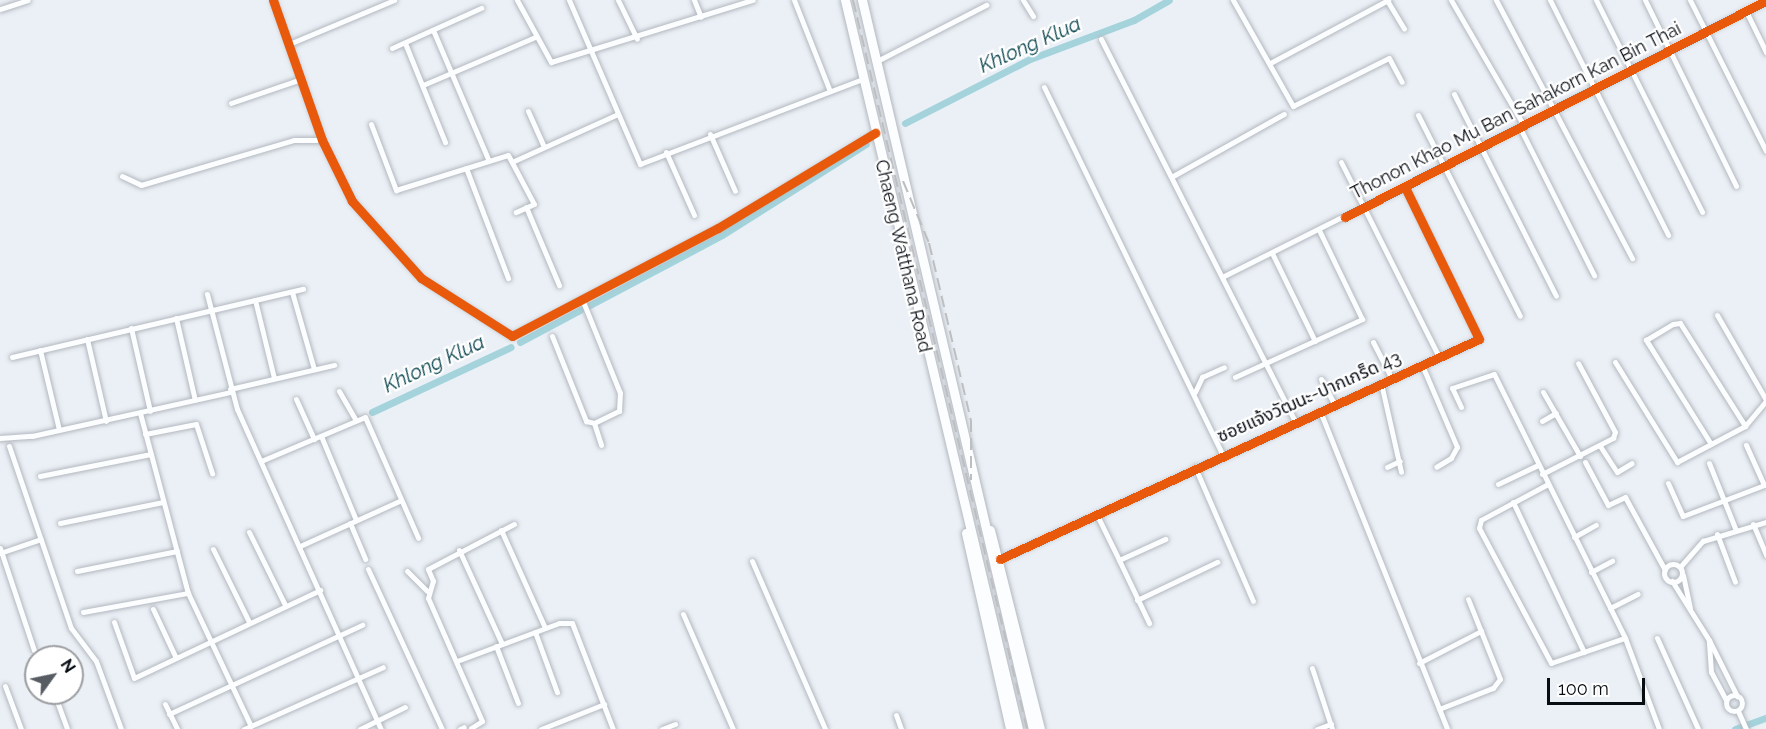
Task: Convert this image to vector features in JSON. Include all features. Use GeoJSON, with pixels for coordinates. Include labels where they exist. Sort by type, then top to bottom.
{"type":"FeatureCollection","features":[{"type":"Feature","properties":{"kind":"main road","name":"Chaeng Watthana Road"},"geometry":{"type":"LineString","coordinates":[[845,0],[964,513],[1018,729]]}},
{"type":"Feature","properties":{"kind":"main road","name":"Chaeng Watthana Road"},"geometry":{"type":"LineString","coordinates":[[862,0],[1035,728]]}},
{"type":"Feature","properties":{"kind":"main road","name":"Chaeng Watthana Road"},"geometry":{"type":"LineString","coordinates":[[982,508],[999,559],[1035,728]]}},
{"type":"Feature","properties":{"kind":"main road","name":"Chaeng Watthana Road"},"geometry":{"type":"LineString","coordinates":[[964,513],[1010,729]]}},
{"type":"Feature","properties":{"kind":"street"},"geometry":{"type":"LineString","coordinates":[[0,9],[28,0]]}},
{"type":"Feature","properties":{"kind":"street"},"geometry":{"type":"LineString","coordinates":[[273,0],[322,140],[352,201],[375,232],[422,278],[479,319],[512,336],[718,228],[875,133]]}},
{"type":"Feature","properties":{"kind":"street"},"geometry":{"type":"LineString","coordinates":[[289,44],[394,0]]}},
{"type":"Feature","properties":{"kind":"street"},"geometry":{"type":"LineString","coordinates":[[517,0],[535,37],[551,62],[595,52],[753,0]]}},
{"type":"Feature","properties":{"kind":"street"},"geometry":{"type":"LineString","coordinates":[[569,0],[595,52],[640,164],[710,134],[829,89],[863,79]]}},
{"type":"Feature","properties":{"kind":"street"},"geometry":{"type":"LineString","coordinates":[[618,0],[637,39]]}},
{"type":"Feature","properties":{"kind":"street"},"geometry":{"type":"LineString","coordinates":[[694,0],[701,17]]}},
{"type":"Feature","properties":{"kind":"street"},"geometry":{"type":"LineString","coordinates":[[794,0],[829,89]]}},
{"type":"Feature","properties":{"kind":"street"},"geometry":{"type":"LineString","coordinates":[[1023,0],[1033,16]]}},
{"type":"Feature","properties":{"kind":"street"},"geometry":{"type":"LineString","coordinates":[[1233,0],[1295,107],[1389,58],[1402,82]]}},
{"type":"Feature","properties":{"kind":"street"},"geometry":{"type":"LineString","coordinates":[[1451,0],[1522,127],[1594,275]]}},
{"type":"Feature","properties":{"kind":"street"},"geometry":{"type":"LineString","coordinates":[[1496,0],[1558,109],[1632,258]]}},
{"type":"Feature","properties":{"kind":"street"},"geometry":{"type":"LineString","coordinates":[[1550,0],[1668,236]]}},
{"type":"Feature","properties":{"kind":"street"},"geometry":{"type":"LineString","coordinates":[[1596,0],[1702,212]]}},
{"type":"Feature","properties":{"kind":"street"},"geometry":{"type":"LineString","coordinates":[[1645,0],[1736,186]]}},
{"type":"Feature","properties":{"kind":"street"},"geometry":{"type":"LineString","coordinates":[[1690,0],[1765,147]]}},
{"type":"Feature","properties":{"kind":"street"},"geometry":{"type":"LineString","coordinates":[[1270,63],[1388,1],[1404,29]]}},
{"type":"Feature","properties":{"kind":"street","name":"Thonon Khao Mu Ban Sahakorn Kan Bin Thai"},"geometry":{"type":"LineString","coordinates":[[1224,276],[1405,187],[1766,1]]}},
{"type":"Feature","properties":{"kind":"street"},"geometry":{"type":"LineString","coordinates":[[877,61],[986,4]]}},
{"type":"Feature","properties":{"kind":"street"},"geometry":{"type":"LineString","coordinates":[[392,48],[481,8]]}},
{"type":"Feature","properties":{"kind":"street"},"geometry":{"type":"LineString","coordinates":[[1746,11],[1766,52]]}},
{"type":"Feature","properties":{"kind":"street"},"geometry":{"type":"LineString","coordinates":[[433,30],[488,159]]}},
{"type":"Feature","properties":{"kind":"street"},"geometry":{"type":"LineString","coordinates":[[423,85],[535,37]]}},
{"type":"Feature","properties":{"kind":"street"},"geometry":{"type":"LineString","coordinates":[[1101,39],[1224,276],[1295,421]]}},
{"type":"Feature","properties":{"kind":"street"},"geometry":{"type":"LineString","coordinates":[[405,43],[445,142]]}},
{"type":"Feature","properties":{"kind":"street"},"geometry":{"type":"LineString","coordinates":[[231,103],[301,79]]}},
{"type":"Feature","properties":{"kind":"street"},"geometry":{"type":"LineString","coordinates":[[1044,87],[1195,392],[1222,453]]}},
{"type":"Feature","properties":{"kind":"street"},"geometry":{"type":"LineString","coordinates":[[1454,94],[1483,147],[1556,296]]}},
{"type":"Feature","properties":{"kind":"street"},"geometry":{"type":"LineString","coordinates":[[528,111],[544,147]]}},
{"type":"Feature","properties":{"kind":"street"},"geometry":{"type":"LineString","coordinates":[[514,161],[618,114]]}},
{"type":"Feature","properties":{"kind":"street"},"geometry":{"type":"LineString","coordinates":[[1173,176],[1284,114]]}},
{"type":"Feature","properties":{"kind":"street"},"geometry":{"type":"LineString","coordinates":[[1418,115],[1446,166],[1520,316]]}},
{"type":"Feature","properties":{"kind":"street"},"geometry":{"type":"LineString","coordinates":[[371,124],[396,190],[508,154],[514,161],[534,204],[516,212]]}},
{"type":"Feature","properties":{"kind":"street"},"geometry":{"type":"LineString","coordinates":[[710,134],[735,191]]}},
{"type":"Feature","properties":{"kind":"street"},"geometry":{"type":"LineString","coordinates":[[122,176],[141,185],[294,140],[322,140]]}},
{"type":"Feature","properties":{"kind":"street"},"geometry":{"type":"LineString","coordinates":[[666,152],[694,215]]}},
{"type":"Feature","properties":{"kind":"street"},"geometry":{"type":"LineString","coordinates":[[1341,162],[1439,357]]}},
{"type":"Feature","properties":{"kind":"street"},"geometry":{"type":"LineString","coordinates":[[466,168],[508,278]]}},
{"type":"Feature","properties":{"kind":"street","name":"ซอยแจ้งวัฒนะ-ปากเกร็ด 43"},"geometry":{"type":"LineString","coordinates":[[999,559],[1097,515],[1222,453],[1335,405],[1479,339],[1479,331],[1405,187]]}},
{"type":"Feature","properties":{"kind":"street"},"geometry":{"type":"LineString","coordinates":[[526,207],[559,285]]}},
{"type":"Feature","properties":{"kind":"street"},"geometry":{"type":"LineString","coordinates":[[1235,377],[1364,316],[1320,230]]}},
{"type":"Feature","properties":{"kind":"street"},"geometry":{"type":"LineString","coordinates":[[1272,254],[1315,341]]}},
{"type":"Feature","properties":{"kind":"street"},"geometry":{"type":"LineString","coordinates":[[12,357],[303,289]]}},
{"type":"Feature","properties":{"kind":"street"},"geometry":{"type":"LineString","coordinates":[[292,292],[314,369]]}},
{"type":"Feature","properties":{"kind":"street"},"geometry":{"type":"LineString","coordinates":[[207,294],[231,390],[320,590],[338,637],[381,729]]}},
{"type":"Feature","properties":{"kind":"street"},"geometry":{"type":"LineString","coordinates":[[552,336],[586,421],[594,423],[619,411],[621,400],[582,299]]}},
{"type":"Feature","properties":{"kind":"street"},"geometry":{"type":"LineString","coordinates":[[255,300],[274,378]]}},
{"type":"Feature","properties":{"kind":"street"},"geometry":{"type":"LineString","coordinates":[[1615,362],[1677,462],[1745,426],[1766,400],[1717,315]]}},
{"type":"Feature","properties":{"kind":"street"},"geometry":{"type":"LineString","coordinates":[[176,318],[195,400]]}},
{"type":"Feature","properties":{"kind":"street"},"geometry":{"type":"LineString","coordinates":[[1711,444],[1646,340],[1673,324],[1680,323],[1745,426]]}},
{"type":"Feature","properties":{"kind":"street"},"geometry":{"type":"LineString","coordinates":[[131,328],[150,411]]}},
{"type":"Feature","properties":{"kind":"street"},"geometry":{"type":"LineString","coordinates":[[87,339],[106,421]]}},
{"type":"Feature","properties":{"kind":"street"},"geometry":{"type":"LineString","coordinates":[[1373,342],[1392,379]]}},
{"type":"Feature","properties":{"kind":"street"},"geometry":{"type":"LineString","coordinates":[[40,350],[59,430]]}},
{"type":"Feature","properties":{"kind":"street"},"geometry":{"type":"LineString","coordinates":[[1542,474],[1600,446],[1615,432],[1578,363]]}},
{"type":"Feature","properties":{"kind":"street"},"geometry":{"type":"LineString","coordinates":[[0,438],[106,421],[334,365]]}},
{"type":"Feature","properties":{"kind":"street"},"geometry":{"type":"LineString","coordinates":[[1422,365],[1457,447],[1451,458],[1436,466]]}},
{"type":"Feature","properties":{"kind":"street"},"geometry":{"type":"LineString","coordinates":[[1195,392],[1202,377],[1224,367]]}},
{"type":"Feature","properties":{"kind":"street"},"geometry":{"type":"LineString","coordinates":[[1461,407],[1452,388],[1494,374],[1624,638],[1659,729]]}},
{"type":"Feature","properties":{"kind":"street"},"geometry":{"type":"LineString","coordinates":[[1322,379],[1335,405]]}},
{"type":"Feature","properties":{"kind":"street"},"geometry":{"type":"LineString","coordinates":[[1381,384],[1401,472]]}},
{"type":"Feature","properties":{"kind":"street"},"geometry":{"type":"LineString","coordinates":[[339,391],[356,421]]}},
{"type":"Feature","properties":{"kind":"street"},"geometry":{"type":"LineString","coordinates":[[1543,392],[1580,456]]}},
{"type":"Feature","properties":{"kind":"street"},"geometry":{"type":"LineString","coordinates":[[296,399],[314,439]]}},
{"type":"Feature","properties":{"kind":"street"},"geometry":{"type":"LineString","coordinates":[[1320,411],[1447,729]]}},
{"type":"Feature","properties":{"kind":"street"},"geometry":{"type":"LineString","coordinates":[[140,413],[188,593],[251,726]]}},
{"type":"Feature","properties":{"kind":"street"},"geometry":{"type":"LineString","coordinates":[[1542,421],[1556,413]]}},
{"type":"Feature","properties":{"kind":"street"},"geometry":{"type":"LineString","coordinates":[[261,461],[365,417],[399,501],[418,538]]}},
{"type":"Feature","properties":{"kind":"street"},"geometry":{"type":"LineString","coordinates":[[594,423],[601,445]]}},
{"type":"Feature","properties":{"kind":"street"},"geometry":{"type":"LineString","coordinates":[[145,434],[196,424],[212,473]]}},
{"type":"Feature","properties":{"kind":"street"},"geometry":{"type":"LineString","coordinates":[[321,436],[365,559]]}},
{"type":"Feature","properties":{"kind":"street"},"geometry":{"type":"LineString","coordinates":[[9,446],[71,628],[96,661],[121,729]]}},
{"type":"Feature","properties":{"kind":"street"},"geometry":{"type":"LineString","coordinates":[[1600,446],[1617,472],[1632,463]]}},
{"type":"Feature","properties":{"kind":"street"},"geometry":{"type":"LineString","coordinates":[[1668,483],[1683,516],[1764,485],[1746,446]]}},
{"type":"Feature","properties":{"kind":"street"},"geometry":{"type":"LineString","coordinates":[[40,476],[151,454]]}},
{"type":"Feature","properties":{"kind":"street"},"geometry":{"type":"LineString","coordinates":[[1387,467],[1400,461]]}},
{"type":"Feature","properties":{"kind":"street"},"geometry":{"type":"LineString","coordinates":[[1585,462],[1608,505],[1625,498],[1665,570],[1709,640],[1742,702],[1738,711],[1746,729]]}},
{"type":"Feature","properties":{"kind":"street"},"geometry":{"type":"LineString","coordinates":[[1709,463],[1735,528]]}},
{"type":"Feature","properties":{"kind":"street"},"geometry":{"type":"LineString","coordinates":[[1498,484],[1538,465]]}},
{"type":"Feature","properties":{"kind":"street"},"geometry":{"type":"LineString","coordinates":[[1195,466],[1253,601]]}},
{"type":"Feature","properties":{"kind":"street"},"geometry":{"type":"LineString","coordinates":[[1548,484],[1481,520],[1479,528],[1547,660],[1584,652],[1624,638]]}},
{"type":"Feature","properties":{"kind":"street"},"geometry":{"type":"LineString","coordinates":[[300,546],[399,501]]}},
{"type":"Feature","properties":{"kind":"street"},"geometry":{"type":"LineString","coordinates":[[60,523],[164,502]]}},
{"type":"Feature","properties":{"kind":"street"},"geometry":{"type":"LineString","coordinates":[[1513,502],[1584,652]]}},
{"type":"Feature","properties":{"kind":"street"},"geometry":{"type":"LineString","coordinates":[[1097,515],[1149,623]]}},
{"type":"Feature","properties":{"kind":"street"},"geometry":{"type":"LineString","coordinates":[[1665,570],[1680,567],[1703,541],[1717,534],[1766,522]]}},
{"type":"Feature","properties":{"kind":"street"},"geometry":{"type":"LineString","coordinates":[[427,591],[433,581],[430,566],[514,524]]}},
{"type":"Feature","properties":{"kind":"street"},"geometry":{"type":"LineString","coordinates":[[1753,524],[1766,555]]}},
{"type":"Feature","properties":{"kind":"street"},"geometry":{"type":"LineString","coordinates":[[1574,537],[1596,525]]}},
{"type":"Feature","properties":{"kind":"street"},"geometry":{"type":"LineString","coordinates":[[501,530],[545,628]]}},
{"type":"Feature","properties":{"kind":"street"},"geometry":{"type":"LineString","coordinates":[[249,532],[285,605]]}},
{"type":"Feature","properties":{"kind":"street"},"geometry":{"type":"LineString","coordinates":[[1717,534],[1735,582]]}},
{"type":"Feature","properties":{"kind":"street"},"geometry":{"type":"LineString","coordinates":[[32,645],[0,551],[40,539]]}},
{"type":"Feature","properties":{"kind":"street"},"geometry":{"type":"LineString","coordinates":[[1119,560],[1165,539]]}},
{"type":"Feature","properties":{"kind":"street"},"geometry":{"type":"LineString","coordinates":[[213,549],[249,622]]}},
{"type":"Feature","properties":{"kind":"street"},"geometry":{"type":"LineString","coordinates":[[459,550],[499,645],[518,703]]}},
{"type":"Feature","properties":{"kind":"street"},"geometry":{"type":"LineString","coordinates":[[77,571],[177,551]]}},
{"type":"Feature","properties":{"kind":"street"},"geometry":{"type":"LineString","coordinates":[[752,561],[825,729]]}},
{"type":"Feature","properties":{"kind":"street"},"geometry":{"type":"LineString","coordinates":[[1592,572],[1612,561]]}},
{"type":"Feature","properties":{"kind":"street"},"geometry":{"type":"LineString","coordinates":[[1137,600],[1217,562]]}},
{"type":"Feature","properties":{"kind":"street"},"geometry":{"type":"LineString","coordinates":[[1680,567],[1690,608]]}},
{"type":"Feature","properties":{"kind":"street"},"geometry":{"type":"LineString","coordinates":[[368,569],[442,729]]}},
{"type":"Feature","properties":{"kind":"street"},"geometry":{"type":"LineString","coordinates":[[407,571],[427,591],[482,721],[465,728]]}},
{"type":"Feature","properties":{"kind":"street"},"geometry":{"type":"LineString","coordinates":[[1672,581],[1682,573]]}},
{"type":"Feature","properties":{"kind":"street"},"geometry":{"type":"LineString","coordinates":[[114,622],[134,678],[320,590]]}},
{"type":"Feature","properties":{"kind":"street"},"geometry":{"type":"LineString","coordinates":[[83,612],[188,593]]}},
{"type":"Feature","properties":{"kind":"street"},"geometry":{"type":"LineString","coordinates":[[1610,608],[1638,594]]}},
{"type":"Feature","properties":{"kind":"street"},"geometry":{"type":"LineString","coordinates":[[1439,709],[1497,684],[1500,676],[1468,599]]}},
{"type":"Feature","properties":{"kind":"street"},"geometry":{"type":"LineString","coordinates":[[153,609],[176,658]]}},
{"type":"Feature","properties":{"kind":"street"},"geometry":{"type":"LineString","coordinates":[[683,614],[733,729]]}},
{"type":"Feature","properties":{"kind":"street"},"geometry":{"type":"LineString","coordinates":[[457,661],[545,628],[572,623],[613,729]]}},
{"type":"Feature","properties":{"kind":"street"},"geometry":{"type":"LineString","coordinates":[[169,714],[362,625]]}},
{"type":"Feature","properties":{"kind":"street"},"geometry":{"type":"LineString","coordinates":[[1419,663],[1481,631]]}},
{"type":"Feature","properties":{"kind":"street"},"geometry":{"type":"LineString","coordinates":[[535,632],[557,692]]}},
{"type":"Feature","properties":{"kind":"street"},"geometry":{"type":"LineString","coordinates":[[1657,638],[1698,729]]}},
{"type":"Feature","properties":{"kind":"street"},"geometry":{"type":"LineString","coordinates":[[1709,640],[1711,672],[1729,710],[1738,711]]}},
{"type":"Feature","properties":{"kind":"street"},"geometry":{"type":"LineString","coordinates":[[244,729],[382,667]]}},
{"type":"Feature","properties":{"kind":"street"},"geometry":{"type":"LineString","coordinates":[[1312,668],[1331,727],[1317,729]]}},
{"type":"Feature","properties":{"kind":"street"},"geometry":{"type":"LineString","coordinates":[[5,686],[21,729]]}},
{"type":"Feature","properties":{"kind":"street"},"geometry":{"type":"LineString","coordinates":[[1726,700],[1737,696]]}},
{"type":"Feature","properties":{"kind":"street"},"geometry":{"type":"LineString","coordinates":[[165,704],[177,729]]}},
{"type":"Feature","properties":{"kind":"street"},"geometry":{"type":"LineString","coordinates":[[541,729],[604,704]]}},
{"type":"Feature","properties":{"kind":"street"},"geometry":{"type":"LineString","coordinates":[[58,705],[67,729]]}},
{"type":"Feature","properties":{"kind":"street"},"geometry":{"type":"LineString","coordinates":[[360,729],[405,707]]}},
{"type":"Feature","properties":{"kind":"street"},"geometry":{"type":"LineString","coordinates":[[896,715],[901,729]]}},
{"type":"Feature","properties":{"kind":"street"},"geometry":{"type":"LineString","coordinates":[[662,729],[675,724]]}},
{"type":"Feature","properties":{"kind":"waterway","name":"Khlong Klua"},"geometry":{"type":"LineString","coordinates":[[905,123],[1030,59],[1134,20],[1169,0]]}},
{"type":"Feature","properties":{"kind":"waterway","name":"Khlong Klua"},"geometry":{"type":"LineString","coordinates":[[590,305],[722,235],[866,144]]}},
{"type":"Feature","properties":{"kind":"waterway","name":"Khlong Klua"},"geometry":{"type":"LineString","coordinates":[[520,342],[580,310]]}},
{"type":"Feature","properties":{"kind":"waterway","name":"Khlong Klua"},"geometry":{"type":"LineString","coordinates":[[372,412],[511,347]]}},
{"type":"Feature","properties":{"kind":"waterway"},"geometry":{"type":"LineString","coordinates":[[1735,729],[1766,718]]}},
{"type":"Feature","properties":{"kind":"railway"},"geometry":{"type":"LineString","coordinates":[[853,0],[1027,729]]}},
{"type":"Feature","properties":{"kind":"railway"},"geometry":{"type":"LineString","coordinates":[[903,181],[929,243],[971,420],[971,480]]}},
{"type":"Feature","properties":{"kind":"cycle path"},"geometry":{"type":"LineString","coordinates":[[273,0],[322,140],[352,201],[421,278],[512,336],[718,228],[875,133]]}},
{"type":"Feature","properties":{"kind":"cycle path"},"geometry":{"type":"LineString","coordinates":[[1345,217],[1766,1]]}},
{"type":"Feature","properties":{"kind":"cycle path"},"geometry":{"type":"LineString","coordinates":[[1000,559],[1479,339],[1405,187]]}}]}
